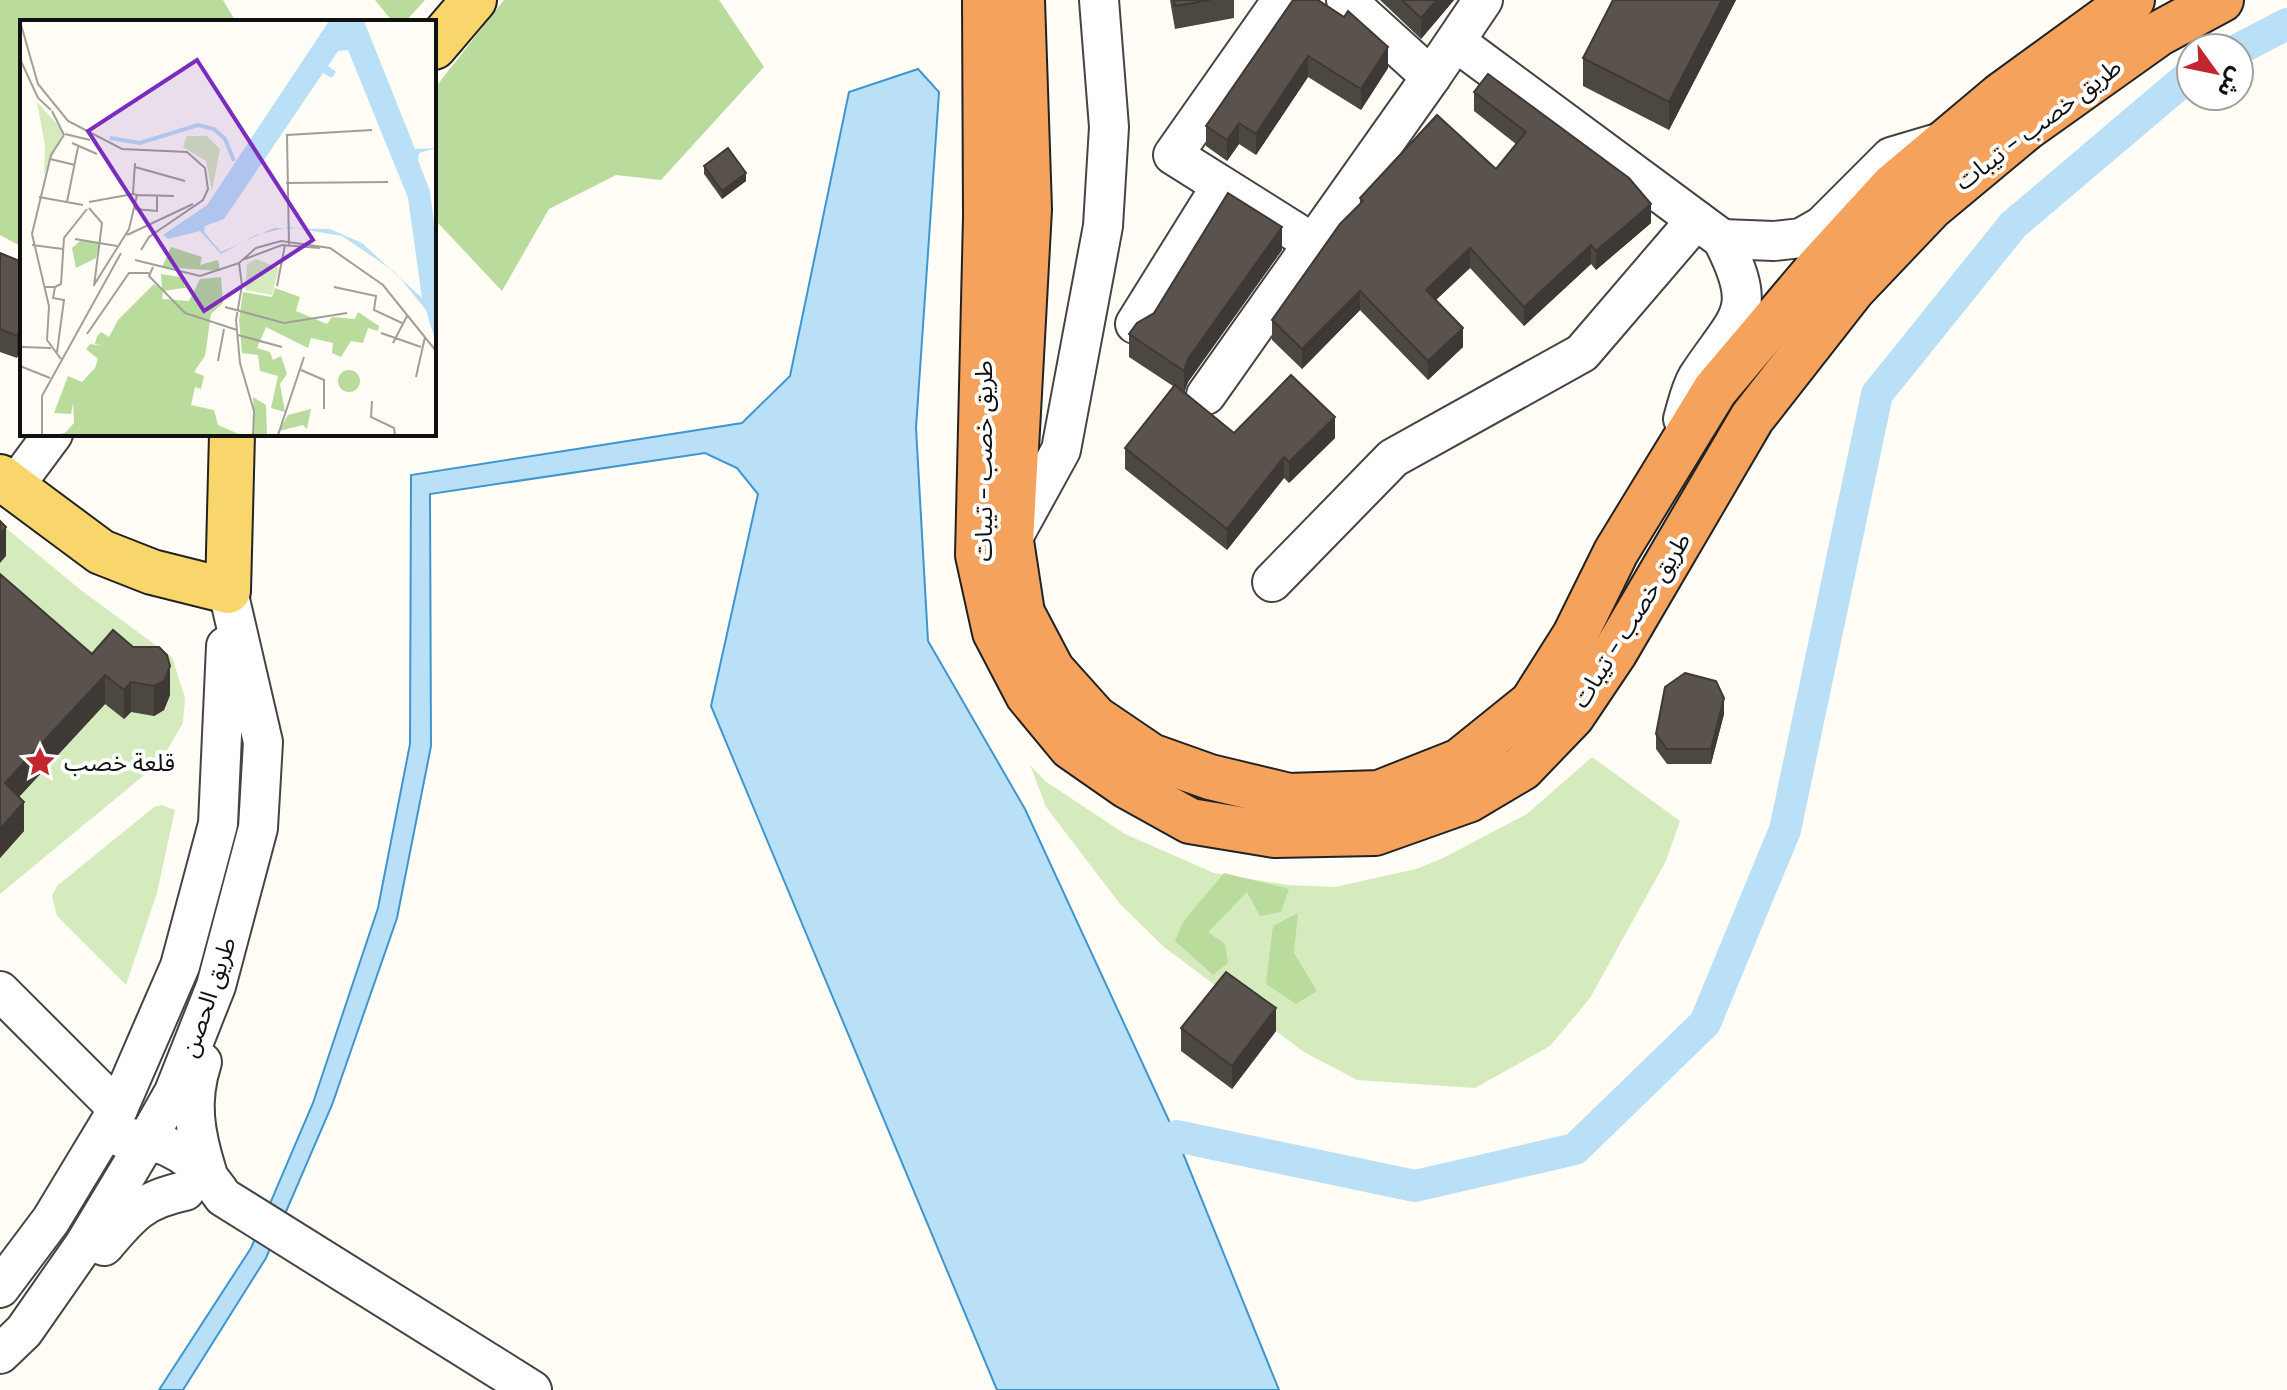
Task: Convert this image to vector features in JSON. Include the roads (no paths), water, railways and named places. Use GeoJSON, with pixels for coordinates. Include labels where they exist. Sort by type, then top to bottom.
{"type":"FeatureCollection","features":[{"type":"Feature","properties":{"kind":"highway","name":"طريق خصب - تيبات"},"geometry":{"type":"LineString","coordinates":[[985,0],[986,202],[978,555],[995,632],[1028,695],[1071,747],[1127,786],[1190,821],[1275,835],[1375,833],[1468,800],[1522,768],[1572,716],[1615,652],[1752,418],[1853,289],[1931,207],[2026,128],[2158,34],[2221,0]]}},
{"type":"Feature","properties":{"kind":"highway","name":"طريق خصب - تيبات"},"geometry":{"type":"LineString","coordinates":[[1022,0],[1029,209],[1011,541],[1022,613],[1052,670],[1095,718],[1165,761],[1210,777],[1289,796],[1379,793],[1460,761],[1532,703],[1575,635],[1616,552],[1715,390],[1818,268],[1893,186],[2000,96],[2132,0]]}},
{"type":"Feature","properties":{"kind":"main road"},"geometry":{"type":"LineString","coordinates":[[436,45],[474,0]]}},
{"type":"Feature","properties":{"kind":"main road","name":"طريق الحصن"},"geometry":{"type":"LineString","coordinates":[[228,591],[232,436]]}},
{"type":"Feature","properties":{"kind":"main road"},"geometry":{"type":"LineString","coordinates":[[6,483],[101,552],[152,572],[228,591]]}},
{"type":"Feature","properties":{"kind":"street"},"geometry":{"type":"LineString","coordinates":[[1011,541],[1061,450],[1103,226],[1109,127],[1099,0]]}},
{"type":"Feature","properties":{"kind":"street"},"geometry":{"type":"LineString","coordinates":[[1282,0],[1173,155],[1313,243]]}},
{"type":"Feature","properties":{"kind":"street"},"geometry":{"type":"LineString","coordinates":[[1346,0],[1431,77]]}},
{"type":"Feature","properties":{"kind":"street"},"geometry":{"type":"LineString","coordinates":[[1206,395],[1483,0]]}},
{"type":"Feature","properties":{"kind":"street"},"geometry":{"type":"LineString","coordinates":[[1456,42],[1709,229],[1741,276],[1743,299],[1737,323],[1695,381],[1668,468]]}},
{"type":"Feature","properties":{"kind":"street"},"geometry":{"type":"LineString","coordinates":[[1709,229],[1774,241],[1801,238],[1822,226],[1891,157],[1948,140]]}},
{"type":"Feature","properties":{"kind":"street"},"geometry":{"type":"LineString","coordinates":[[1135,324],[1221,186]]}},
{"type":"Feature","properties":{"kind":"street"},"geometry":{"type":"LineString","coordinates":[[1272,582],[1393,458],[1582,353],[1709,229]]}},
{"type":"Feature","properties":{"kind":"street"},"geometry":{"type":"LineString","coordinates":[[6,483],[51,436]]}},
{"type":"Feature","properties":{"kind":"street","name":"طريق الحصن"},"geometry":{"type":"LineString","coordinates":[[12,1343],[84,1245],[135,1134],[174,1092],[216,986],[258,828],[263,742],[228,591]]}},
{"type":"Feature","properties":{"kind":"street","name":"طريق الحصن"},"geometry":{"type":"LineString","coordinates":[[135,1134],[136,1074],[180,966],[218,824],[228,591]]}},
{"type":"Feature","properties":{"kind":"street"},"geometry":{"type":"LineString","coordinates":[[216,1193],[196,1135],[195,1083],[225,996],[258,828]]}},
{"type":"Feature","properties":{"kind":"street"},"geometry":{"type":"LineString","coordinates":[[0,991],[135,1134],[152,1168],[216,1193],[532,1390]]}},
{"type":"Feature","properties":{"kind":"street","name":"طريق الحصن"},"geometry":{"type":"LineString","coordinates":[[0,1288],[51,1220],[95,1143],[135,1134]]}},
{"type":"Feature","properties":{"kind":"street"},"geometry":{"type":"LineString","coordinates":[[12,1343],[52,1315],[133,1212],[156,1197],[216,1193]]}},
{"type":"Feature","properties":{"kind":"water"},"geometry":{"type":"Polygon","coordinates":[[[918,69],[939,92],[916,428],[928,641],[1025,809],[1176,1136],[1279,1390],[997,1390],[711,706],[758,494],[737,468],[705,453],[430,494],[431,746],[397,918],[332,1105],[266,1258],[183,1390],[159,1390],[251,1248],[313,1103],[378,908],[410,744],[411,475],[742,423],[790,376],[849,92],[918,69]]]}},
{"type":"Feature","properties":{"kind":"waterway"},"geometry":{"type":"LineString","coordinates":[[2255,41],[2287,24]]}},
{"type":"Feature","properties":{"kind":"waterway"},"geometry":{"type":"LineString","coordinates":[[1176,1136],[1415,1186],[1575,1149],[1705,1023],[1785,830],[1877,394],[2013,225],[2175,88]]}},
{"type":"Feature","properties":{"kind":"place","name":"قلعة خصب"},"geometry":{"type":"Point","coordinates":[40,762]}}]}
